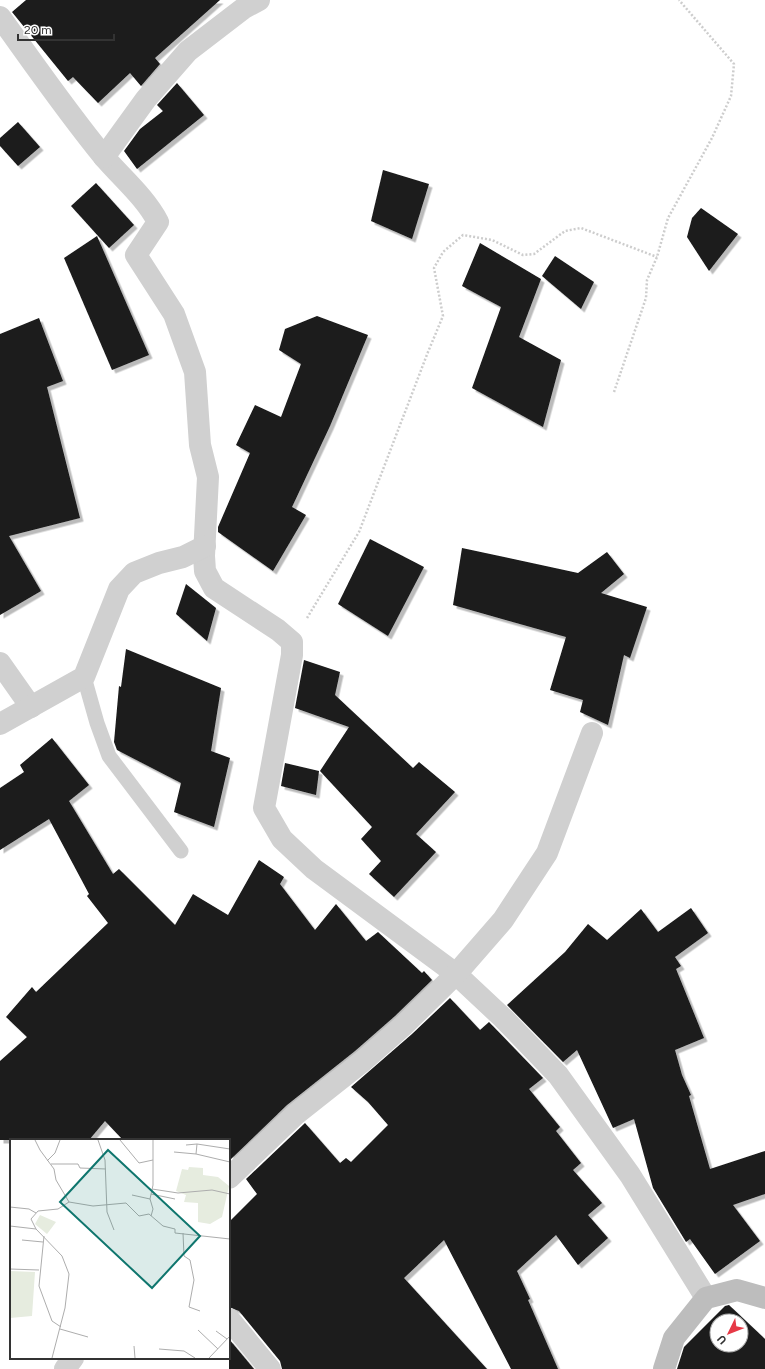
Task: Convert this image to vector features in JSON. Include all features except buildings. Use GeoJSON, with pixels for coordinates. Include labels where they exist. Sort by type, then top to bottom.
{"type":"FeatureCollection","features":[{"type":"Feature","properties":{"kind":"main road"},"geometry":{"type":"LineString","coordinates":[[664,1369],[674,1338],[706,1298],[737,1290],[765,1298]]}},
{"type":"Feature","properties":{"kind":"street"},"geometry":{"type":"LineString","coordinates":[[104,157],[146,99],[188,51],[244,8],[258,0]]}},
{"type":"Feature","properties":{"kind":"street"},"geometry":{"type":"LineString","coordinates":[[0,17],[51,89],[104,157],[151,208],[158,222],[136,255],[174,314],[195,372],[200,445],[208,477],[205,571],[214,588],[282,633],[292,642],[292,655],[264,808],[282,839],[314,869],[456,974],[503,1018],[558,1075],[630,1175],[706,1298]]}},
{"type":"Feature","properties":{"kind":"street"},"geometry":{"type":"LineString","coordinates":[[0,724],[84,677],[119,588],[134,573],[159,563],[184,557],[205,546]]}},
{"type":"Feature","properties":{"kind":"street"},"geometry":{"type":"LineString","coordinates":[[0,663],[31,707]]}},
{"type":"Feature","properties":{"kind":"street"},"geometry":{"type":"LineString","coordinates":[[230,1177],[296,1114],[404,1025],[456,974],[504,920],[547,853],[592,733]]}},
{"type":"Feature","properties":{"kind":"street"},"geometry":{"type":"LineString","coordinates":[[230,1320],[270,1369]]}},
{"type":"Feature","properties":{"kind":"street"},"geometry":{"type":"LineString","coordinates":[[65,1369],[72,1359]]}},
{"type":"Feature","properties":{"kind":"lane"},"geometry":{"type":"LineString","coordinates":[[84,677],[97,723],[109,756],[181,851]]}},
{"type":"Feature","properties":{"kind":"path"},"geometry":{"type":"LineString","coordinates":[[614,392],[646,298],[647,280],[657,257],[668,218],[709,145],[731,96],[734,64],[679,0]]}},
{"type":"Feature","properties":{"kind":"path"},"geometry":{"type":"LineString","coordinates":[[292,642],[359,532],[443,316],[434,268],[443,252],[463,235],[492,240],[523,255],[534,254],[565,231],[581,228],[657,257]]}}]}
